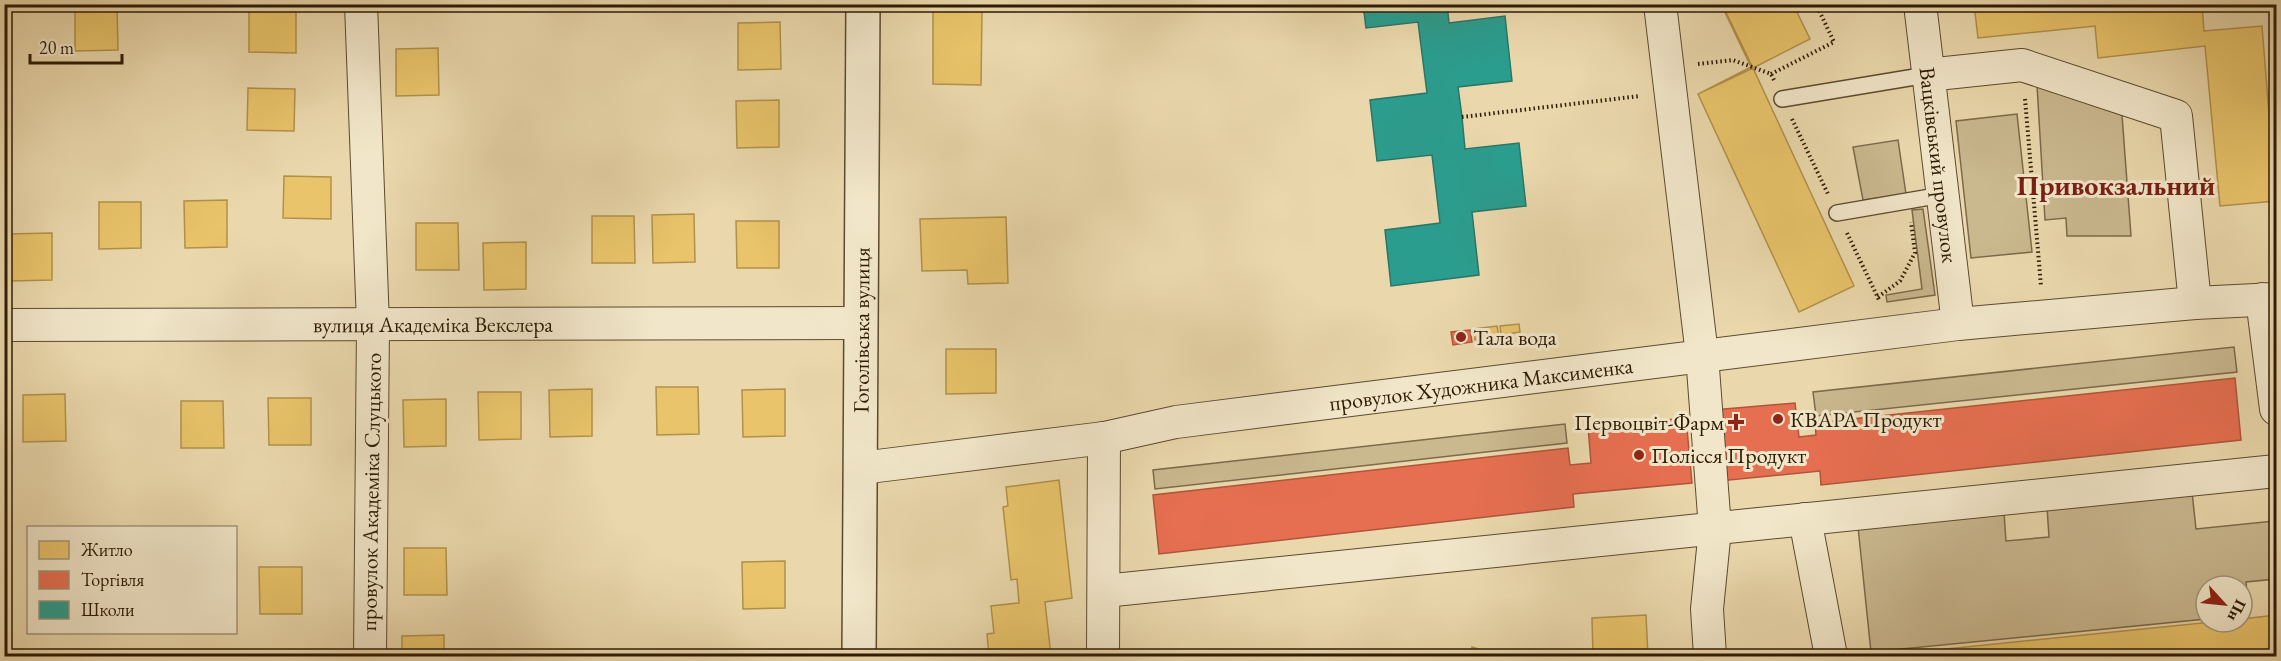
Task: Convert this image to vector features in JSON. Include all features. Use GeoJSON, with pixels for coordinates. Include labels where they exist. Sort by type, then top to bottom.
{"type":"FeatureCollection","features":[{"type":"Feature","properties":{"kind":"street","name":"провулок Академіка Слуцького"},"geometry":{"type":"LineString","coordinates":[[362,4],[373,324],[370,657]]}},
{"type":"Feature","properties":{"kind":"street","name":"Гоголівська вулиця"},"geometry":{"type":"LineString","coordinates":[[859,657],[863,4]]}},
{"type":"Feature","properties":{"kind":"street"},"geometry":{"type":"LineString","coordinates":[[1660,4],[1701,355],[1714,529],[1707,609],[1710,657]]}},
{"type":"Feature","properties":{"kind":"street","name":"Вацківський провулок"},"geometry":{"type":"LineString","coordinates":[[1920,4],[1958,324]]}},
{"type":"Feature","properties":{"kind":"street"},"geometry":{"type":"LineString","coordinates":[[1927,75],[2022,65],[2176,116],[2195,303]]}},
{"type":"Feature","properties":{"kind":"street"},"geometry":{"type":"LineString","coordinates":[[2270,299],[2277,409]]}},
{"type":"Feature","properties":{"kind":"street","name":"провулок Художника Максименка"},"geometry":{"type":"LineString","coordinates":[[861,468],[1104,438],[1176,422],[1958,324],[2195,303],[2270,299]]}},
{"type":"Feature","properties":{"kind":"street","name":"вулиця Академіка Векслера"},"geometry":{"type":"LineString","coordinates":[[4,325],[861,323]]}},
{"type":"Feature","properties":{"kind":"street"},"geometry":{"type":"LineString","coordinates":[[1103,657],[1104,438]]}},
{"type":"Feature","properties":{"kind":"street"},"geometry":{"type":"LineString","coordinates":[[1104,591],[2277,471]]}},
{"type":"Feature","properties":{"kind":"street"},"geometry":{"type":"LineString","coordinates":[[1805,519],[1831,657]]}},
{"type":"Feature","properties":{"kind":"lane"},"geometry":{"type":"LineString","coordinates":[[1782,99],[1927,75]]}},
{"type":"Feature","properties":{"kind":"lane"},"geometry":{"type":"LineString","coordinates":[[1837,213],[1942,195]]}},
{"type":"Feature","properties":{"kind":"path"},"geometry":{"type":"LineString","coordinates":[[1771,74],[1834,42],[1816,4]]}},
{"type":"Feature","properties":{"kind":"path"},"geometry":{"type":"LineString","coordinates":[[1667,67],[1732,60],[1771,74],[1895,332]]}},
{"type":"Feature","properties":{"kind":"path"},"geometry":{"type":"LineString","coordinates":[[2022,65],[2044,316]]}},
{"type":"Feature","properties":{"kind":"path"},"geometry":{"type":"LineString","coordinates":[[1462,117],[1652,95]]}},
{"type":"Feature","properties":{"kind":"path"},"geometry":{"type":"LineString","coordinates":[[1878,297],[1900,282],[1915,252],[1908,201]]}},
{"type":"Feature","properties":{"kind":"shaded area"},"geometry":{"type":"Polygon","coordinates":[[[2037,85],[2122,115],[2131,236],[2067,236],[2066,218],[2045,220],[2037,85]]]}},
{"type":"Feature","properties":{"kind":"shaded area"},"geometry":{"type":"Polygon","coordinates":[[[2017,114],[2032,252],[1971,258],[1956,121],[2017,114]]]}},
{"type":"Feature","properties":{"kind":"shaded area"},"geometry":{"type":"Polygon","coordinates":[[[1898,140],[1906,194],[1863,200],[1853,147],[1898,140]]]}},
{"type":"Feature","properties":{"kind":"shaded area"},"geometry":{"type":"Polygon","coordinates":[[[1923,209],[1935,295],[1887,302],[1886,295],[1922,289],[1912,210],[1923,209]]]}},
{"type":"Feature","properties":{"kind":"shaded area"},"geometry":{"type":"Polygon","coordinates":[[[2234,347],[2237,372],[1816,416],[1813,392],[2234,347]]]}},
{"type":"Feature","properties":{"kind":"shaded area"},"geometry":{"type":"Polygon","coordinates":[[[1565,424],[1567,443],[1155,489],[1153,470],[1565,424]]]}},
{"type":"Feature","properties":{"kind":"shaded area"},"geometry":{"type":"Polygon","coordinates":[[[2192,492],[2196,529],[2274,521],[2276,579],[2254,581],[2254,574],[2194,574],[2194,620],[1871,652],[1858,527],[2004,513],[2006,541],[2049,537],[2047,507],[2192,492]]]}},
{"type":"Feature","properties":{"kind":"building: Житло"},"geometry":{"type":"Polygon","coordinates":[[[75,4],[117,4],[118,50],[75,51],[75,4]]]}},
{"type":"Feature","properties":{"kind":"building: Житло"},"geometry":{"type":"Polygon","coordinates":[[[1721,4],[1793,4],[1810,39],[1753,68],[1854,286],[1799,312],[1698,94],[1751,67],[1721,4]]]}},
{"type":"Feature","properties":{"kind":"building: Житло"},"geometry":{"type":"Polygon","coordinates":[[[1722,4],[1793,4],[1810,39],[1753,68],[1722,4]]]}},
{"type":"Feature","properties":{"kind":"building: Житло"},"geometry":{"type":"Polygon","coordinates":[[[1974,4],[2202,4],[2204,31],[2262,26],[2276,201],[2220,206],[2205,46],[2098,58],[2095,26],[1978,38],[1974,4]]]}},
{"type":"Feature","properties":{"kind":"building: Житло"},"geometry":{"type":"Polygon","coordinates":[[[249,10],[296,10],[296,53],[249,52],[249,10]]]}},
{"type":"Feature","properties":{"kind":"building: Житло"},"geometry":{"type":"Polygon","coordinates":[[[933,11],[982,11],[981,85],[933,84],[933,11]]]}},
{"type":"Feature","properties":{"kind":"building: Житло"},"geometry":{"type":"Polygon","coordinates":[[[780,22],[781,69],[738,70],[738,23],[780,22]]]}},
{"type":"Feature","properties":{"kind":"building: Житло"},"geometry":{"type":"Polygon","coordinates":[[[438,48],[439,95],[396,96],[396,49],[438,48]]]}},
{"type":"Feature","properties":{"kind":"building: Житло"},"geometry":{"type":"Polygon","coordinates":[[[1753,68],[1854,286],[1799,312],[1698,94],[1753,68]]]}},
{"type":"Feature","properties":{"kind":"building: Житло"},"geometry":{"type":"Polygon","coordinates":[[[248,88],[295,89],[294,131],[247,130],[248,88]]]}},
{"type":"Feature","properties":{"kind":"building: Житло"},"geometry":{"type":"Polygon","coordinates":[[[779,100],[779,147],[737,148],[736,101],[779,100]]]}},
{"type":"Feature","properties":{"kind":"building: Житло"},"geometry":{"type":"Polygon","coordinates":[[[284,176],[331,177],[331,219],[283,218],[284,176]]]}},
{"type":"Feature","properties":{"kind":"building: Житло"},"geometry":{"type":"Polygon","coordinates":[[[227,200],[227,247],[185,248],[184,201],[227,200]]]}},
{"type":"Feature","properties":{"kind":"building: Житло"},"geometry":{"type":"Polygon","coordinates":[[[99,202],[141,202],[141,248],[99,249],[99,202]]]}},
{"type":"Feature","properties":{"kind":"building: Житло"},"geometry":{"type":"Polygon","coordinates":[[[694,214],[695,262],[653,263],[652,215],[694,214]]]}},
{"type":"Feature","properties":{"kind":"building: Житло"},"geometry":{"type":"Polygon","coordinates":[[[592,216],[634,216],[635,263],[592,263],[592,216]]]}},
{"type":"Feature","properties":{"kind":"building: Житло"},"geometry":{"type":"Polygon","coordinates":[[[1006,217],[1008,283],[968,284],[967,270],[922,271],[920,219],[1006,217]]]}},
{"type":"Feature","properties":{"kind":"building: Житло"},"geometry":{"type":"Polygon","coordinates":[[[736,221],[779,221],[779,268],[737,268],[736,221]]]}},
{"type":"Feature","properties":{"kind":"building: Житло"},"geometry":{"type":"Polygon","coordinates":[[[416,223],[458,223],[459,270],[416,270],[416,223]]]}},
{"type":"Feature","properties":{"kind":"building: Житло"},"geometry":{"type":"Polygon","coordinates":[[[52,233],[52,280],[10,281],[9,234],[52,233]]]}},
{"type":"Feature","properties":{"kind":"building: Житло"},"geometry":{"type":"Polygon","coordinates":[[[526,242],[526,289],[484,290],[483,243],[526,242]]]}},
{"type":"Feature","properties":{"kind":"building: Житло"},"geometry":{"type":"Polygon","coordinates":[[[1519,324],[1520,332],[1501,335],[1500,326],[1519,324]]]}},
{"type":"Feature","properties":{"kind":"building: Житло"},"geometry":{"type":"Polygon","coordinates":[[[1497,326],[1499,337],[1475,340],[1474,329],[1497,326]]]}},
{"type":"Feature","properties":{"kind":"building: Житло"},"geometry":{"type":"Polygon","coordinates":[[[946,349],[996,349],[996,393],[946,394],[946,349]]]}},
{"type":"Feature","properties":{"kind":"building: Житло"},"geometry":{"type":"Polygon","coordinates":[[[656,387],[698,387],[699,434],[657,435],[656,387]]]}},
{"type":"Feature","properties":{"kind":"building: Житло"},"geometry":{"type":"Polygon","coordinates":[[[592,389],[592,436],[550,437],[549,390],[592,389]]]}},
{"type":"Feature","properties":{"kind":"building: Житло"},"geometry":{"type":"Polygon","coordinates":[[[785,389],[785,436],[743,437],[742,390],[785,389]]]}},
{"type":"Feature","properties":{"kind":"building: Житло"},"geometry":{"type":"Polygon","coordinates":[[[478,392],[521,392],[521,439],[479,440],[478,392]]]}},
{"type":"Feature","properties":{"kind":"building: Житло"},"geometry":{"type":"Polygon","coordinates":[[[65,394],[66,441],[23,442],[23,395],[65,394]]]}},
{"type":"Feature","properties":{"kind":"building: Житло"},"geometry":{"type":"Polygon","coordinates":[[[268,398],[311,398],[311,445],[269,445],[268,398]]]}},
{"type":"Feature","properties":{"kind":"building: Житло"},"geometry":{"type":"Polygon","coordinates":[[[446,399],[446,446],[404,447],[403,400],[446,399]]]}},
{"type":"Feature","properties":{"kind":"building: Житло"},"geometry":{"type":"Polygon","coordinates":[[[181,401],[223,401],[224,448],[181,448],[181,401]]]}},
{"type":"Feature","properties":{"kind":"building: Житло"},"geometry":{"type":"Polygon","coordinates":[[[1059,480],[1072,598],[1045,602],[1051,656],[989,656],[987,634],[994,633],[991,606],[1019,603],[1017,579],[1011,580],[1003,507],[1008,506],[1006,487],[1059,480]]]}},
{"type":"Feature","properties":{"kind":"building: Житло"},"geometry":{"type":"Polygon","coordinates":[[[404,548],[446,548],[447,595],[404,595],[404,548]]]}},
{"type":"Feature","properties":{"kind":"building: Житло"},"geometry":{"type":"Polygon","coordinates":[[[785,561],[785,608],[743,609],[742,562],[785,561]]]}},
{"type":"Feature","properties":{"kind":"building: Житло"},"geometry":{"type":"Polygon","coordinates":[[[259,567],[302,567],[302,614],[260,614],[259,567]]]}},
{"type":"Feature","properties":{"kind":"building: Житло"},"geometry":{"type":"Polygon","coordinates":[[[1646,615],[1648,656],[1593,656],[1592,618],[1646,615]]]}},
{"type":"Feature","properties":{"kind":"building: Житло"},"geometry":{"type":"Polygon","coordinates":[[[2276,615],[2276,656],[1877,656],[2194,624],[2194,634],[2254,634],[2254,618],[2276,615]]]}},
{"type":"Feature","properties":{"kind":"building: Житло"},"geometry":{"type":"Polygon","coordinates":[[[444,635],[444,656],[402,656],[402,636],[444,635]]]}},
{"type":"Feature","properties":{"kind":"building: Житло"},"geometry":{"type":"Polygon","coordinates":[[[1472,647],[1501,656],[1469,656],[1472,647]]]}},
{"type":"Feature","properties":{"kind":"building: Торгівля","name":"Тала вода"},"geometry":{"type":"Polygon","coordinates":[[[1470,330],[1472,342],[1453,345],[1451,332],[1470,330]]]}},
{"type":"Feature","properties":{"kind":"building: Торгівля"},"geometry":{"type":"Polygon","coordinates":[[[2235,378],[2241,440],[1821,485],[1820,471],[1719,481],[1713,410],[1795,403],[1799,437],[1816,435],[1815,423],[2235,378]]]}},
{"type":"Feature","properties":{"kind":"building: Торгівля"},"geometry":{"type":"Polygon","coordinates":[[[1686,418],[1692,483],[1573,494],[1574,507],[1159,554],[1153,495],[1568,448],[1570,465],[1591,463],[1588,427],[1686,418]]]}},
{"type":"Feature","properties":{"kind":"building: Школи"},"geometry":{"type":"Polygon","coordinates":[[[1363,4],[1447,4],[1449,23],[1505,16],[1512,81],[1458,87],[1465,149],[1519,143],[1526,206],[1472,212],[1479,275],[1391,286],[1385,230],[1440,223],[1432,155],[1377,161],[1370,100],[1427,93],[1418,22],[1366,28],[1363,4]]]}},
{"type":"Feature","properties":{"kind":"place","name":"Тала вода"},"geometry":{"type":"Point","coordinates":[1461,337]}},
{"type":"Feature","properties":{"kind":"place","name":"КВАРА Продукт"},"geometry":{"type":"Point","coordinates":[1778,419]}},
{"type":"Feature","properties":{"kind":"place","name":"Первоцвіт-Фарм"},"geometry":{"type":"Point","coordinates":[1736,422]}},
{"type":"Feature","properties":{"kind":"place","name":"Полісся Продукт"},"geometry":{"type":"Point","coordinates":[1639,455]}},
{"type":"Feature","properties":{"kind":"district","name":"Привокзальний"},"geometry":{"type":"Point","coordinates":[2116,185]}}]}
